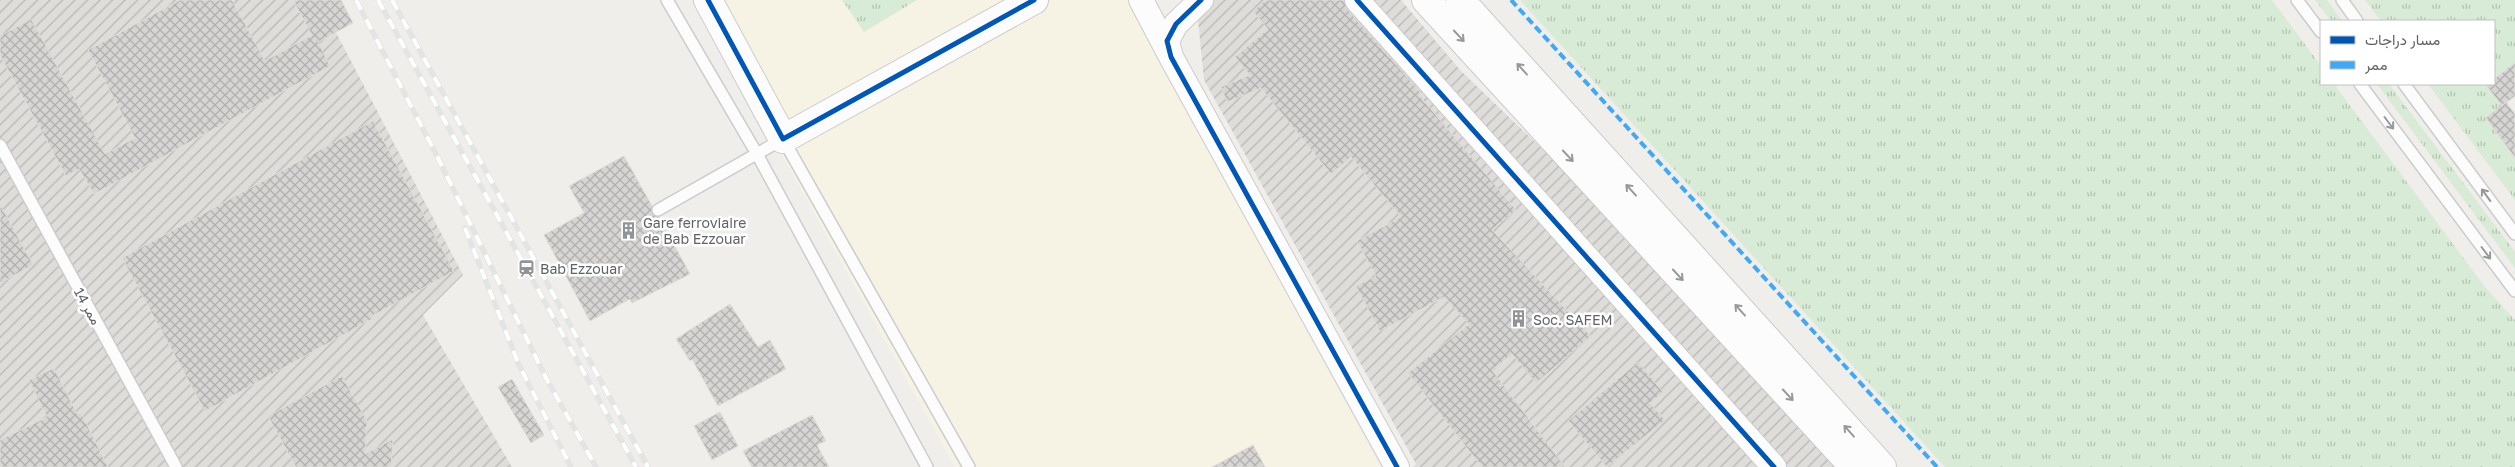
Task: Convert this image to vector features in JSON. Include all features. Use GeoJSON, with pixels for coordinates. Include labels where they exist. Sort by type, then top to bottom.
{"type":"FeatureCollection","features":[{"type":"Feature","properties":{"kind":"main road"},"geometry":{"type":"LineString","coordinates":[[708,0],[783,139],[1034,0]]}},
{"type":"Feature","properties":{"kind":"main road"},"geometry":{"type":"LineString","coordinates":[[1426,0],[1854,467]]}},
{"type":"Feature","properties":{"kind":"main road"},"geometry":{"type":"LineString","coordinates":[[1460,0],[1882,467]]}},
{"type":"Feature","properties":{"kind":"street"},"geometry":{"type":"LineString","coordinates":[[1141,0],[1394,466]]}},
{"type":"Feature","properties":{"kind":"street"},"geometry":{"type":"LineString","coordinates":[[1171,57],[1167,41],[1176,24],[1200,0]]}},
{"type":"Feature","properties":{"kind":"street"},"geometry":{"type":"LineString","coordinates":[[1357,0],[1774,467]]}},
{"type":"Feature","properties":{"kind":"lane"},"geometry":{"type":"LineString","coordinates":[[667,0],[757,154],[927,467]]}},
{"type":"Feature","properties":{"kind":"lane"},"geometry":{"type":"LineString","coordinates":[[2297,0],[2320,31]]}},
{"type":"Feature","properties":{"kind":"lane"},"geometry":{"type":"LineString","coordinates":[[2342,0],[2356,20]]}},
{"type":"Feature","properties":{"kind":"lane"},"geometry":{"type":"LineString","coordinates":[[2361,85],[2515,291]]}},
{"type":"Feature","properties":{"kind":"lane"},"geometry":{"type":"LineString","coordinates":[[2405,85],[2515,234]]}},
{"type":"Feature","properties":{"kind":"lane"},"geometry":{"type":"LineString","coordinates":[[658,210],[783,139],[969,467]]}},
{"type":"Feature","properties":{"kind":"lane","name":"ممر 14"},"geometry":{"type":"LineString","coordinates":[[0,145],[176,467]]}},
{"type":"Feature","properties":{"kind":"shaded area"},"geometry":{"type":"Polygon","coordinates":[[[0,0],[319,0],[463,275],[423,315],[512,467],[0,467],[0,0]]]}},
{"type":"Feature","properties":{"kind":"shaded area"},"geometry":{"type":"Polygon","coordinates":[[[696,0],[1129,0],[1380,467],[955,467],[696,0]]]}},
{"type":"Feature","properties":{"kind":"shaded area"},"geometry":{"type":"Polygon","coordinates":[[[1196,0],[1401,0],[1461,71],[1660,262],[1837,467],[1413,467],[1416,464],[1204,80],[1196,0]]]}},
{"type":"Feature","properties":{"kind":"green space"},"geometry":{"type":"Polygon","coordinates":[[[842,0],[917,0],[864,32],[842,0]]]}},
{"type":"Feature","properties":{"kind":"green space"},"geometry":{"type":"Polygon","coordinates":[[[1520,0],[2272,0],[2320,65],[2320,85],[2335,85],[2485,287],[2515,320],[2515,467],[1945,467],[1520,0]]]}},
{"type":"Feature","properties":{"kind":"green space"},"geometry":{"type":"Polygon","coordinates":[[[2315,0],[2327,0],[2341,20],[2330,20],[2315,0]]]}},
{"type":"Feature","properties":{"kind":"green space"},"geometry":{"type":"Polygon","coordinates":[[[2365,0],[2515,0],[2515,63],[2495,78],[2495,20],[2380,20],[2365,0]]]}},
{"type":"Feature","properties":{"kind":"green space"},"geometry":{"type":"Polygon","coordinates":[[[2378,85],[2390,85],[2515,252],[2515,268],[2378,85]]]}},
{"type":"Feature","properties":{"kind":"green space"},"geometry":{"type":"Polygon","coordinates":[[[2429,85],[2488,85],[2502,106],[2486,118],[2515,158],[2515,200],[2429,85]]]}},
{"type":"Feature","properties":{"kind":"building"},"geometry":{"type":"Polygon","coordinates":[[[180,0],[232,0],[265,61],[312,35],[293,0],[341,0],[353,23],[318,42],[330,66],[94,194],[79,169],[66,176],[0,55],[0,36],[31,19],[105,154],[135,138],[88,50],[180,0]]]}},
{"type":"Feature","properties":{"kind":"building"},"geometry":{"type":"Polygon","coordinates":[[[1266,0],[1344,0],[1347,9],[1421,93],[1419,95],[1516,210],[1492,230],[1591,336],[1536,383],[1512,354],[1492,370],[1565,467],[1482,467],[1408,373],[1469,324],[1444,297],[1380,331],[1356,286],[1376,276],[1357,241],[1401,217],[1351,157],[1331,174],[1261,88],[1227,102],[1221,87],[1250,75],[1235,57],[1268,29],[1253,11],[1266,0]]]}},
{"type":"Feature","properties":{"kind":"building"},"geometry":{"type":"Polygon","coordinates":[[[2515,63],[2515,96],[2502,106],[2486,85],[2495,85],[2495,78],[2515,63]]]}},
{"type":"Feature","properties":{"kind":"building"},"geometry":{"type":"Polygon","coordinates":[[[2506,102],[2515,114],[2515,158],[2486,118],[2506,102]]]}},
{"type":"Feature","properties":{"kind":"building"},"geometry":{"type":"Polygon","coordinates":[[[373,121],[454,271],[370,317],[372,319],[205,411],[122,258],[373,121]]]}},
{"type":"Feature","properties":{"kind":"building","name":"Gare ferroviaire de Bab Ezzouar"},"geometry":{"type":"Polygon","coordinates":[[[624,156],[652,206],[652,214],[659,217],[690,274],[632,303],[630,299],[590,321],[544,235],[584,213],[569,186],[624,156]]]}},
{"type":"Feature","properties":{"kind":"building"},"geometry":{"type":"Polygon","coordinates":[[[0,204],[33,265],[0,283],[0,204]]]}},
{"type":"Feature","properties":{"kind":"building"},"geometry":{"type":"Polygon","coordinates":[[[730,304],[758,347],[770,340],[786,369],[718,406],[692,359],[690,361],[676,339],[730,304]]]}},
{"type":"Feature","properties":{"kind":"building"},"geometry":{"type":"Polygon","coordinates":[[[1638,362],[1663,392],[1650,403],[1665,420],[1607,467],[1568,421],[1638,362]]]}},
{"type":"Feature","properties":{"kind":"building"},"geometry":{"type":"Polygon","coordinates":[[[54,368],[77,414],[81,413],[108,467],[0,467],[0,440],[47,417],[29,380],[54,368]]]}},
{"type":"Feature","properties":{"kind":"building"},"geometry":{"type":"Polygon","coordinates":[[[342,376],[367,421],[365,454],[393,439],[391,467],[296,467],[268,416],[342,376]]]}},
{"type":"Feature","properties":{"kind":"building"},"geometry":{"type":"Polygon","coordinates":[[[512,379],[544,435],[531,443],[498,387],[512,379]]]}},
{"type":"Feature","properties":{"kind":"building"},"geometry":{"type":"Polygon","coordinates":[[[720,412],[738,446],[712,460],[694,426],[720,412]]]}},
{"type":"Feature","properties":{"kind":"building"},"geometry":{"type":"Polygon","coordinates":[[[812,415],[826,441],[817,445],[829,467],[752,467],[743,451],[812,415]]]}},
{"type":"Feature","properties":{"kind":"building"},"geometry":{"type":"Polygon","coordinates":[[[1253,445],[1265,467],[1212,467],[1253,445]]]}},
{"type":"Feature","properties":{"kind":"railway"},"geometry":{"type":"LineString","coordinates":[[356,0],[438,158],[546,378],[596,467]]}},
{"type":"Feature","properties":{"kind":"railway"},"geometry":{"type":"LineString","coordinates":[[378,0],[636,467]]}},
{"type":"Feature","properties":{"kind":"railway"},"geometry":{"type":"LineString","coordinates":[[392,0],[648,467]]}},
{"type":"Feature","properties":{"kind":"railway"},"geometry":{"type":"LineString","coordinates":[[465,228],[519,365],[571,467]]}},
{"type":"Feature","properties":{"kind":"marked path"},"geometry":{"type":"LineString","coordinates":[[1511,0],[1937,467]]}},
{"type":"Feature","properties":{"kind":"cycle path"},"geometry":{"type":"LineString","coordinates":[[708,0],[783,139],[1034,0]]}},
{"type":"Feature","properties":{"kind":"cycle path"},"geometry":{"type":"LineString","coordinates":[[1201,0],[1176,24],[1167,41],[1171,57],[1397,467]]}},
{"type":"Feature","properties":{"kind":"cycle path"},"geometry":{"type":"LineString","coordinates":[[1357,0],[1774,467]]}},
{"type":"Feature","properties":{"kind":"place","name":"Gare ferroviaire de Bab Ezzouar"},"geometry":{"type":"Point","coordinates":[629,230]}},
{"type":"Feature","properties":{"kind":"place","name":"Bab Ezzouar"},"geometry":{"type":"Point","coordinates":[526,268]}},
{"type":"Feature","properties":{"kind":"place","name":"Soc. SAFEM"},"geometry":{"type":"Point","coordinates":[1519,319]}}]}
